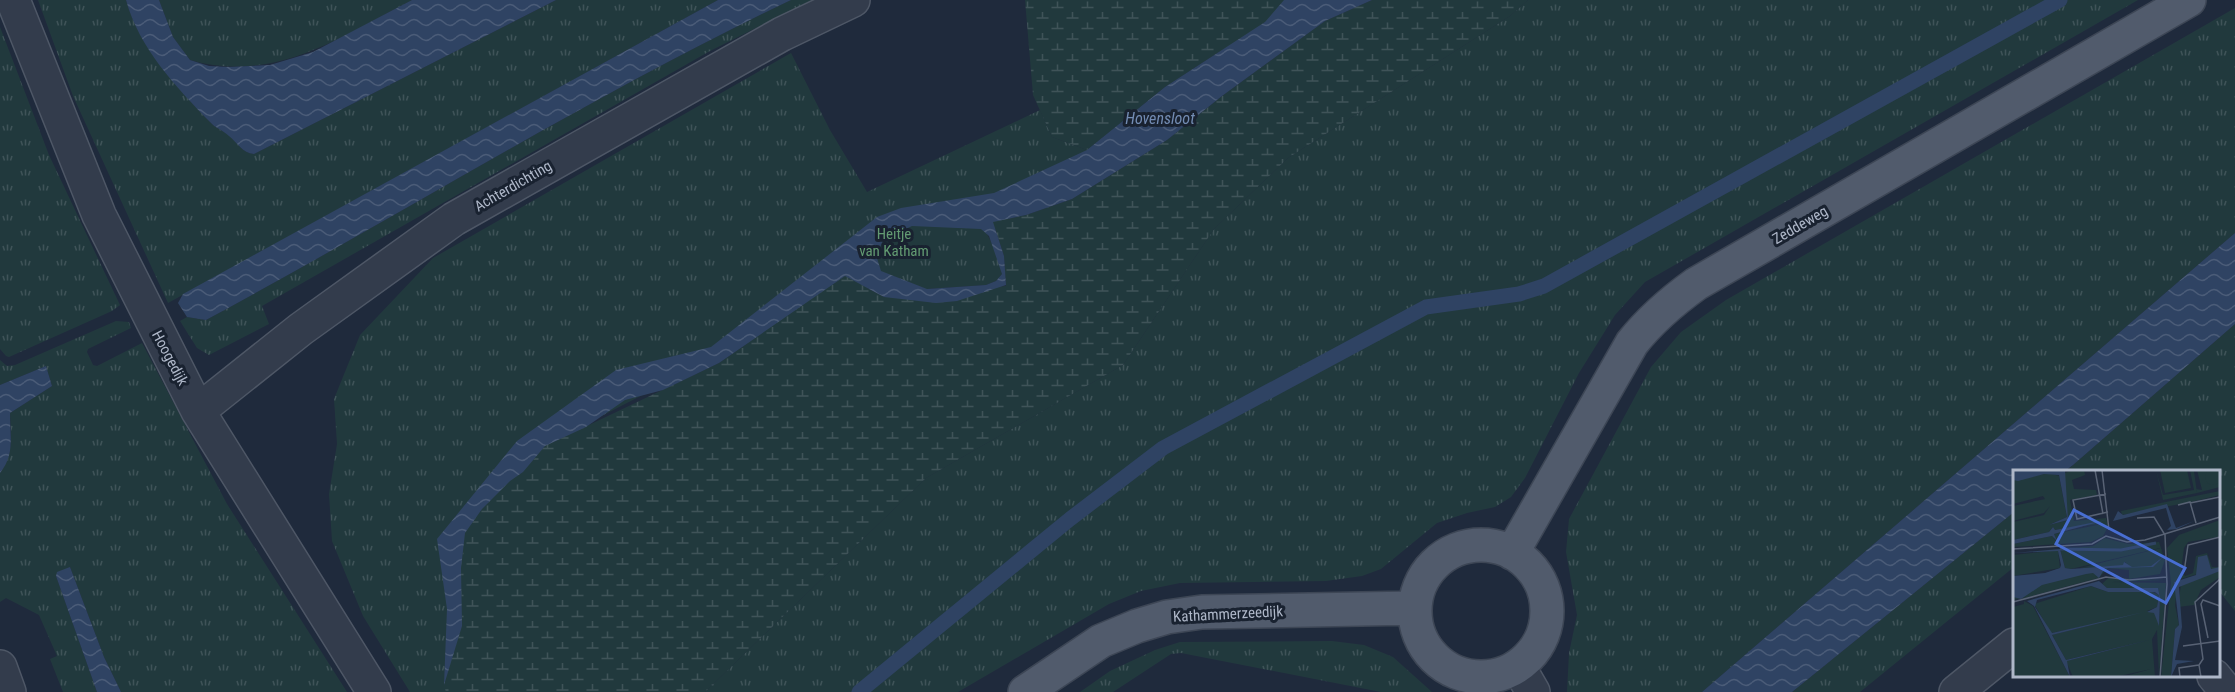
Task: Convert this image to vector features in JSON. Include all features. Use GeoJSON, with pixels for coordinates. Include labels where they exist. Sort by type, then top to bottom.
{"type":"FeatureCollection","features":[{"type":"Feature","properties":{"kind":"main road","name":"Zeddeweg"},"geometry":{"type":"LineString","coordinates":[[1512,553],[1632,343],[1651,318],[1696,284],[2189,0]]}},
{"type":"Feature","properties":{"kind":"main road"},"geometry":{"type":"LineString","coordinates":[[1487,545],[1512,553],[1527,563],[1539,579],[1545,596],[1547,618],[1525,679],[1501,674],[1484,677],[1462,675],[1439,663],[1420,637],[1414,608],[1419,587],[1431,566],[1458,549],[1487,545]]}},
{"type":"Feature","properties":{"kind":"main road","name":"Kathammerzeedijk"},"geometry":{"type":"LineString","coordinates":[[1025,692],[1101,641],[1167,617],[1203,612],[1414,608]]}},
{"type":"Feature","properties":{"kind":"street","name":"Hoogedijk"},"geometry":{"type":"LineString","coordinates":[[13,0],[99,215],[198,411],[374,692]]}},
{"type":"Feature","properties":{"kind":"street","name":"Achterdichting"},"geometry":{"type":"LineString","coordinates":[[198,411],[301,329],[454,219],[782,34],[853,0]]}},
{"type":"Feature","properties":{"kind":"street"},"geometry":{"type":"LineString","coordinates":[[1956,692],[2013,646]]}},
{"type":"Feature","properties":{"kind":"street"},"geometry":{"type":"LineString","coordinates":[[0,667],[9,692]]}},
{"type":"Feature","properties":{"kind":"street"},"geometry":{"type":"LineString","coordinates":[[2216,677],[2227,692]]}},
{"type":"Feature","properties":{"kind":"green space"},"geometry":{"type":"Polygon","coordinates":[[[38,0],[126,0],[140,34],[160,66],[212,124],[229,135],[243,150],[254,154],[556,0],[718,0],[168,303],[73,96],[38,0]]]}},
{"type":"Feature","properties":{"kind":"green space"},"geometry":{"type":"Polygon","coordinates":[[[159,0],[412,0],[333,42],[306,53],[250,66],[221,66],[190,60],[173,37],[159,0]]]}},
{"type":"Feature","properties":{"kind":"green space"},"geometry":{"type":"Polygon","coordinates":[[[791,0],[812,0],[710,51],[262,306],[269,324],[209,355],[197,348],[180,321],[187,317],[206,320],[642,76],[791,0]]]}},
{"type":"Feature","properties":{"kind":"green space"},"geometry":{"type":"Polygon","coordinates":[[[1025,0],[1284,0],[1265,22],[1165,87],[1087,150],[1052,137],[1033,95],[1025,0]]]}},
{"type":"Feature","properties":{"kind":"green space"},"geometry":{"type":"Polygon","coordinates":[[[1279,0],[1326,0],[987,234],[999,257],[1002,274],[996,281],[986,285],[926,289],[893,276],[697,367],[584,425],[446,692],[410,692],[363,616],[332,541],[329,494],[337,444],[334,399],[360,335],[433,258],[791,53],[830,130],[867,192],[1040,110],[1052,137],[1087,150],[1167,86],[1217,54],[1279,0]]]}},
{"type":"Feature","properties":{"kind":"green space"},"geometry":{"type":"Polygon","coordinates":[[[1372,0],[1528,0],[1510,16],[1288,158],[1214,229],[1123,365],[926,478],[705,692],[446,692],[444,685],[462,626],[461,568],[465,533],[482,509],[510,481],[523,472],[545,446],[719,363],[845,276],[884,297],[1006,286],[1004,256],[993,222],[1026,215],[1072,199],[1167,140],[1222,96],[1325,21],[1372,0]]]}},
{"type":"Feature","properties":{"kind":"green space"},"geometry":{"type":"Polygon","coordinates":[[[1528,0],[2138,0],[1645,282],[1615,315],[1579,373],[1525,478],[1511,497],[1495,507],[1437,523],[1381,569],[1362,576],[1326,581],[1180,583],[1141,591],[1109,604],[958,692],[705,692],[926,478],[1123,365],[1214,229],[1288,158],[1510,16],[1528,0]]]}},
{"type":"Feature","properties":{"kind":"green space"},"geometry":{"type":"Polygon","coordinates":[[[2235,8],[2235,233],[1702,692],[1567,692],[1569,653],[1577,615],[1566,552],[1569,519],[1651,367],[1681,332],[1726,300],[2235,8]]]}},
{"type":"Feature","properties":{"kind":"green space"},"geometry":{"type":"Polygon","coordinates":[[[0,27],[49,155],[120,305],[112,311],[9,357],[0,349],[0,27]]]}},
{"type":"Feature","properties":{"kind":"green space"},"geometry":{"type":"Polygon","coordinates":[[[116,321],[129,322],[131,328],[88,349],[87,352],[93,365],[97,366],[142,343],[227,504],[347,692],[121,692],[104,657],[70,567],[56,576],[97,692],[63,692],[50,659],[57,656],[39,615],[6,598],[0,602],[0,473],[10,452],[10,413],[52,386],[46,366],[0,385],[0,360],[7,366],[15,365],[116,321]]]}},
{"type":"Feature","properties":{"kind":"green space"},"geometry":{"type":"Polygon","coordinates":[[[2235,324],[2235,611],[2220,592],[2220,470],[2067,470],[2235,324]]]}},
{"type":"Feature","properties":{"kind":"green space"},"geometry":{"type":"Polygon","coordinates":[[[2013,513],[2013,568],[1860,692],[1792,692],[2013,513]]]}},
{"type":"Feature","properties":{"kind":"green space"},"geometry":{"type":"Polygon","coordinates":[[[1332,641],[1364,645],[1393,657],[1432,692],[1381,692],[1181,653],[1171,654],[1113,692],[1080,692],[1110,671],[1155,650],[1180,642],[1332,641]]]}},
{"type":"Feature","properties":{"kind":"water"},"geometry":{"type":"Polygon","coordinates":[[[126,0],[159,0],[173,37],[190,60],[209,66],[228,67],[270,65],[313,52],[412,0],[556,0],[254,154],[243,150],[227,134],[212,124],[172,81],[149,50],[132,18],[126,0]]]}},
{"type":"Feature","properties":{"kind":"water"},"geometry":{"type":"Polygon","coordinates":[[[718,0],[791,0],[642,76],[206,320],[187,317],[178,303],[183,294],[718,0]]]}},
{"type":"Feature","properties":{"kind":"water","name":"Heitje van Katham"},"geometry":{"type":"Polygon","coordinates":[[[1284,0],[1372,0],[1325,21],[1222,96],[1167,140],[1072,199],[1026,215],[993,222],[1004,256],[1006,285],[957,301],[936,303],[884,297],[845,276],[719,363],[663,390],[625,400],[586,427],[545,446],[523,472],[510,481],[482,509],[465,533],[461,568],[462,626],[444,685],[447,609],[437,539],[517,441],[616,370],[711,347],[877,217],[901,208],[994,193],[1087,150],[1165,87],[1265,22],[1284,0]],[[912,226],[884,239],[876,255],[881,271],[927,289],[986,285],[996,281],[1002,274],[989,236],[981,229],[912,226]]]}},
{"type":"Feature","properties":{"kind":"water"},"geometry":{"type":"Polygon","coordinates":[[[2235,233],[2235,324],[2073,465],[2066,470],[2013,470],[2013,513],[1792,692],[1702,692],[2235,233]]]}},
{"type":"Feature","properties":{"kind":"water"},"geometry":{"type":"Polygon","coordinates":[[[46,366],[52,386],[10,413],[10,452],[0,473],[0,385],[46,366]]]}},
{"type":"Feature","properties":{"kind":"water"},"geometry":{"type":"Polygon","coordinates":[[[70,567],[104,657],[121,692],[97,692],[56,576],[57,572],[70,567]]]}},
{"type":"Feature","properties":{"kind":"waterway"},"geometry":{"type":"LineString","coordinates":[[859,692],[1070,519],[1163,448],[1426,307],[1519,294],[1544,286],[2060,0]]}},
{"type":"Feature","properties":{"kind":"water label","name":"Hovensloot"},"geometry":{"type":"Point","coordinates":[1160,118]}}]}
